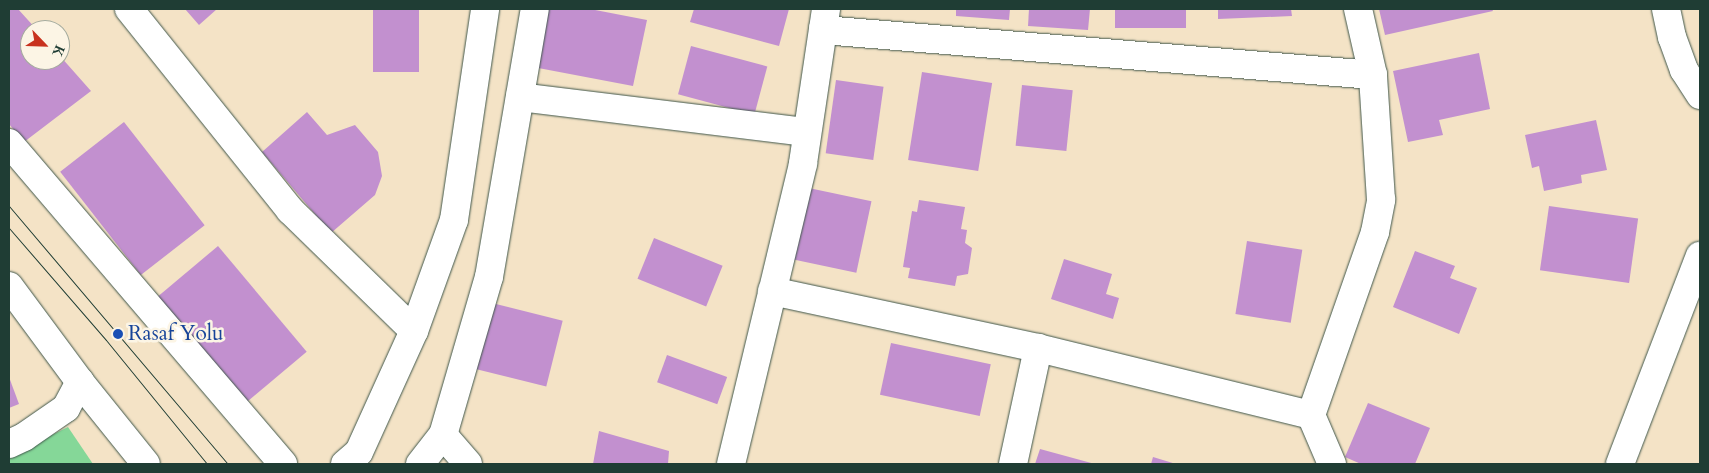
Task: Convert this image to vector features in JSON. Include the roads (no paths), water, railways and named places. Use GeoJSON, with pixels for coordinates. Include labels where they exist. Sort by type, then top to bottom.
{"type":"FeatureCollection","features":[{"type":"Feature","properties":{"kind":"street"},"geometry":{"type":"LineString","coordinates":[[129,9],[290,210],[414,332]]}},
{"type":"Feature","properties":{"kind":"street"},"geometry":{"type":"LineString","coordinates":[[345,464],[358,452],[414,332],[454,220],[485,9]]}},
{"type":"Feature","properties":{"kind":"street"},"geometry":{"type":"LineString","coordinates":[[435,464],[488,277],[535,9]]}},
{"type":"Feature","properties":{"kind":"street"},"geometry":{"type":"LineString","coordinates":[[1332,464],[1311,415],[1375,232],[1381,200],[1373,75],[1358,9]]}},
{"type":"Feature","properties":{"kind":"street"},"geometry":{"type":"LineString","coordinates":[[1666,9],[1672,37],[1684,70],[1700,95]]}},
{"type":"Feature","properties":{"kind":"street"},"geometry":{"type":"LineString","coordinates":[[731,464],[803,164],[824,20],[1373,75]]}},
{"type":"Feature","properties":{"kind":"street"},"geometry":{"type":"LineString","coordinates":[[520,97],[807,132]]}},
{"type":"Feature","properties":{"kind":"street"},"geometry":{"type":"LineString","coordinates":[[9,143],[283,464]]}},
{"type":"Feature","properties":{"kind":"street"},"geometry":{"type":"LineString","coordinates":[[1620,464],[1700,256]]}},
{"type":"Feature","properties":{"kind":"street"},"geometry":{"type":"LineString","coordinates":[[9,286],[80,382],[146,464]]}},
{"type":"Feature","properties":{"kind":"street"},"geometry":{"type":"LineString","coordinates":[[772,291],[1038,348],[1311,415]]}},
{"type":"Feature","properties":{"kind":"street"},"geometry":{"type":"LineString","coordinates":[[1013,464],[1038,348]]}},
{"type":"Feature","properties":{"kind":"street"},"geometry":{"type":"LineString","coordinates":[[9,444],[24,437],[66,408],[80,382]]}},
{"type":"Feature","properties":{"kind":"street"},"geometry":{"type":"LineString","coordinates":[[420,464],[442,435]]}},
{"type":"Feature","properties":{"kind":"street"},"geometry":{"type":"LineString","coordinates":[[442,435],[468,464]]}},
{"type":"Feature","properties":{"kind":"tram line"},"geometry":{"type":"LineString","coordinates":[[9,206],[228,464]]}},
{"type":"Feature","properties":{"kind":"tram line"},"geometry":{"type":"LineString","coordinates":[[9,228],[106,340],[207,464]]}},
{"type":"Feature","properties":{"kind":"place","name":"Rasaf Yolu"},"geometry":{"type":"Point","coordinates":[118,334]}}]}
